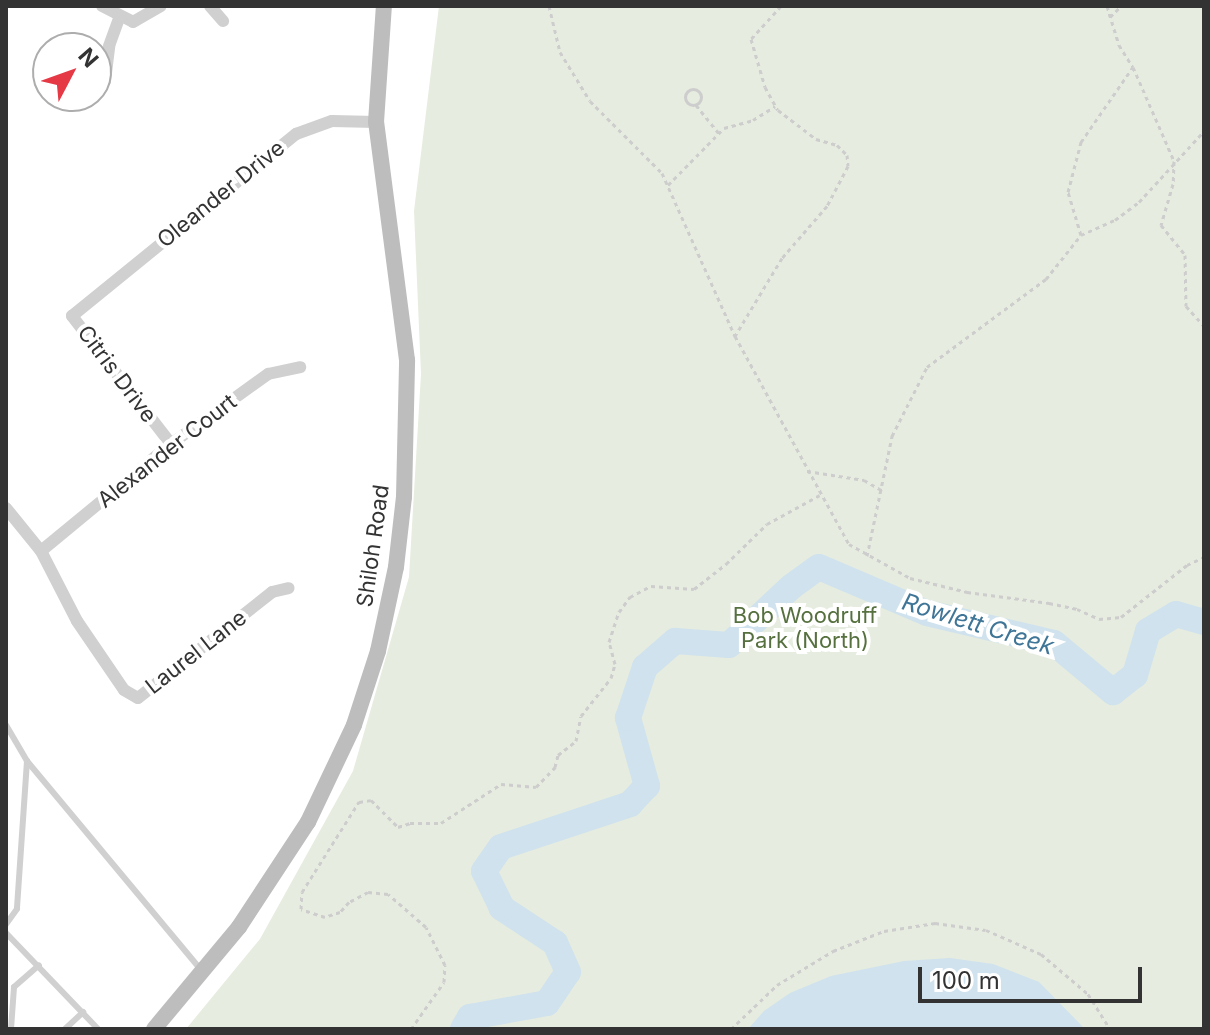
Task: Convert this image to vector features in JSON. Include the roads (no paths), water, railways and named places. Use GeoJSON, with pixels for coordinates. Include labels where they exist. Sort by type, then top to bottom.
{"type":"FeatureCollection","features":[{"type":"Feature","properties":{"kind":"main road","name":"Shiloh Road"},"geometry":{"type":"LineString","coordinates":[[154,1029],[272,880],[327,784],[354,725],[378,651],[396,567],[404,497],[407,360],[376,122],[384,6]]}},
{"type":"Feature","properties":{"kind":"street"},"geometry":{"type":"LineString","coordinates":[[102,6],[119,18],[140,21],[155,8]]}},
{"type":"Feature","properties":{"kind":"street"},"geometry":{"type":"LineString","coordinates":[[210,6],[223,21]]}},
{"type":"Feature","properties":{"kind":"street"},"geometry":{"type":"LineString","coordinates":[[112,38],[119,18]]}},
{"type":"Feature","properties":{"kind":"street","name":"Oleander Drive"},"geometry":{"type":"LineString","coordinates":[[82,306],[296,134],[332,121],[376,122]]}},
{"type":"Feature","properties":{"kind":"street","name":"Citris Drive"},"geometry":{"type":"LineString","coordinates":[[82,306],[72,316],[171,444]]}},
{"type":"Feature","properties":{"kind":"street","name":"Alexander Court"},"geometry":{"type":"LineString","coordinates":[[41,551],[171,444],[268,374],[300,367]]}},
{"type":"Feature","properties":{"kind":"street","name":"Laurel Lane"},"geometry":{"type":"LineString","coordinates":[[6,508],[41,551],[77,621],[124,690],[138,698],[272,592],[289,588]]}},
{"type":"Feature","properties":{"kind":"lane"},"geometry":{"type":"LineString","coordinates":[[6,725],[27,761],[202,972]]}},
{"type":"Feature","properties":{"kind":"lane"},"geometry":{"type":"LineString","coordinates":[[6,924],[17,909],[27,761]]}},
{"type":"Feature","properties":{"kind":"lane"},"geometry":{"type":"LineString","coordinates":[[6,933],[98,1029]]}},
{"type":"Feature","properties":{"kind":"lane"},"geometry":{"type":"LineString","coordinates":[[11,1029],[14,987],[39,965]]}},
{"type":"Feature","properties":{"kind":"lane"},"geometry":{"type":"LineString","coordinates":[[68,1028],[83,1012]]}},
{"type":"Feature","properties":{"kind":"water"},"geometry":{"type":"Polygon","coordinates":[[[950,958],[993,964],[1039,982],[1085,1029],[748,1029],[764,1011],[790,993],[831,976],[904,961],[950,958]]]}},
{"type":"Feature","properties":{"kind":"waterway","name":"Rowlett Creek"},"geometry":{"type":"LineString","coordinates":[[463,1029],[470,1017],[547,1003],[568,972],[555,943],[502,908],[484,871],[501,847],[630,804],[647,786],[628,718],[645,667],[675,641],[729,645],[791,587],[819,567],[927,613],[1054,643],[1113,692],[1135,675],[1148,631],[1176,614],[1204,622]]}},
{"type":"Feature","properties":{"kind":"park label","name":"Bob Woodruff Park (North)"},"geometry":{"type":"Point","coordinates":[805,628]}}]}
